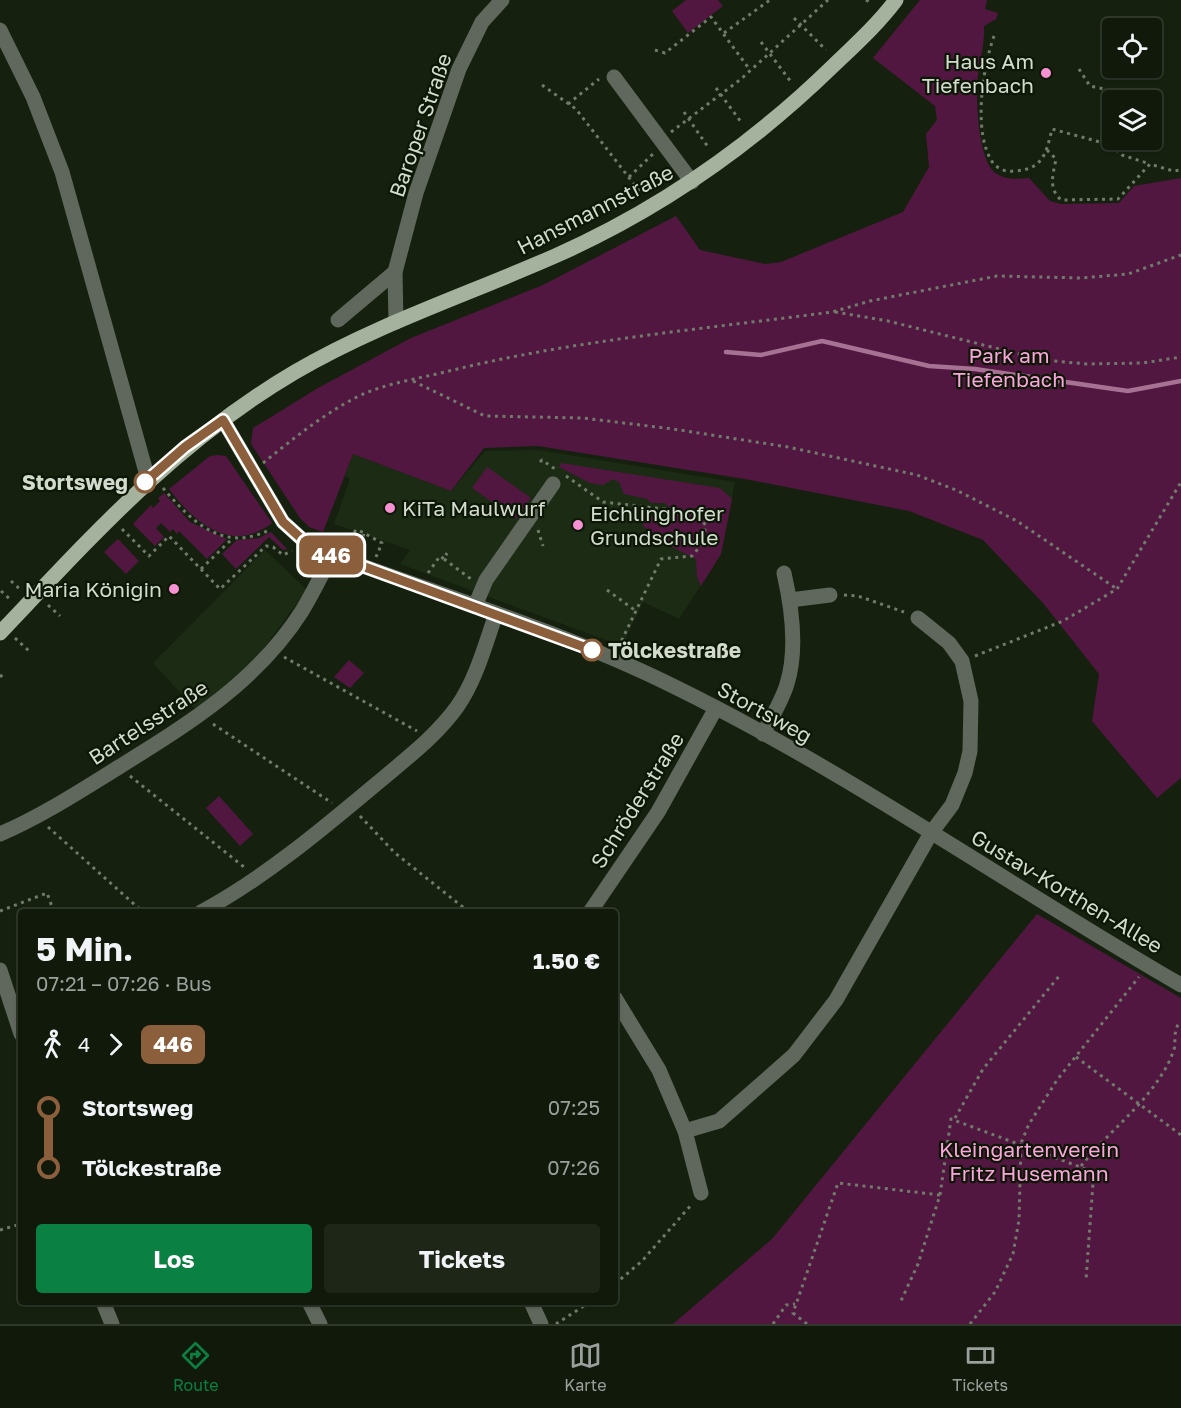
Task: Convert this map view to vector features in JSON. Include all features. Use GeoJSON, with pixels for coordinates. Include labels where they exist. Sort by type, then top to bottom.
{"type":"FeatureCollection","features":[{"type":"Feature","properties":{"kind":"main road","name":"Hansmannstraße"},"geometry":{"type":"LineString","coordinates":[[396,322],[558,255],[647,210],[692,182],[802,94],[896,0]]}},
{"type":"Feature","properties":{"kind":"main road"},"geometry":{"type":"LineString","coordinates":[[0,633],[150,477],[185,447],[296,371],[396,322]]}},
{"type":"Feature","properties":{"kind":"street","name":"Baroper Straße"},"geometry":{"type":"LineString","coordinates":[[396,322],[395,272],[416,193],[459,69],[482,22],[502,0]]}},
{"type":"Feature","properties":{"kind":"street"},"geometry":{"type":"LineString","coordinates":[[0,30],[33,97],[62,172],[150,477]]}},
{"type":"Feature","properties":{"kind":"street"},"geometry":{"type":"LineString","coordinates":[[615,77],[692,182]]}},
{"type":"Feature","properties":{"kind":"street"},"geometry":{"type":"LineString","coordinates":[[338,320],[395,272]]}},
{"type":"Feature","properties":{"kind":"street","name":"Stortsweg"},"geometry":{"type":"LineString","coordinates":[[223,420],[283,522],[304,541],[332,555],[614,658],[716,708],[931,833]]}},
{"type":"Feature","properties":{"kind":"street"},"geometry":{"type":"LineString","coordinates":[[475,606],[482,587],[554,484]]}},
{"type":"Feature","properties":{"kind":"street","name":"Bartelsstraße"},"geometry":{"type":"LineString","coordinates":[[0,834],[38,818],[201,716],[228,695],[272,651],[301,612],[332,555]]}},
{"type":"Feature","properties":{"kind":"street"},"geometry":{"type":"LineString","coordinates":[[763,734],[787,684],[793,647],[790,600],[784,573]]}},
{"type":"Feature","properties":{"kind":"street"},"geometry":{"type":"LineString","coordinates":[[790,600],[830,595]]}},
{"type":"Feature","properties":{"kind":"street"},"geometry":{"type":"LineString","coordinates":[[206,909],[257,878],[347,809],[430,738],[457,706],[478,664],[496,614]]}},
{"type":"Feature","properties":{"kind":"street"},"geometry":{"type":"LineString","coordinates":[[685,1131],[719,1121],[794,1055],[836,1000],[931,833],[952,805],[965,773],[970,751],[971,700],[962,661],[949,644],[918,618]]}},
{"type":"Feature","properties":{"kind":"street","name":"Schröderstraße"},"geometry":{"type":"LineString","coordinates":[[593,909],[658,812],[716,708]]}},
{"type":"Feature","properties":{"kind":"street","name":"Gustav-Korthen-Allee"},"geometry":{"type":"LineString","coordinates":[[931,833],[1181,985]]}},
{"type":"Feature","properties":{"kind":"street"},"geometry":{"type":"LineString","coordinates":[[0,970],[16,1000]]}},
{"type":"Feature","properties":{"kind":"street"},"geometry":{"type":"LineString","coordinates":[[618,1003],[659,1070],[685,1131],[701,1193]]}},
{"type":"Feature","properties":{"kind":"street"},"geometry":{"type":"LineString","coordinates":[[107,1305],[112,1324]]}},
{"type":"Feature","properties":{"kind":"street"},"geometry":{"type":"LineString","coordinates":[[310,1305],[320,1324]]}},
{"type":"Feature","properties":{"kind":"street"},"geometry":{"type":"LineString","coordinates":[[532,1305],[541,1324]]}},
{"type":"Feature","properties":{"kind":"path"},"geometry":{"type":"LineString","coordinates":[[724,33],[770,0]]}},
{"type":"Feature","properties":{"kind":"path"},"geometry":{"type":"LineString","coordinates":[[666,138],[750,70],[828,0]]}},
{"type":"Feature","properties":{"kind":"path"},"geometry":{"type":"LineString","coordinates":[[866,0],[871,3]]}},
{"type":"Feature","properties":{"kind":"path"},"geometry":{"type":"LineString","coordinates":[[655,50],[664,52],[711,17],[750,70]]}},
{"type":"Feature","properties":{"kind":"path"},"geometry":{"type":"LineString","coordinates":[[794,18],[826,50]]}},
{"type":"Feature","properties":{"kind":"path"},"geometry":{"type":"LineString","coordinates":[[994,36],[982,80],[983,125],[993,164],[1005,172],[1027,171],[1040,163],[1047,150],[1052,129],[1102,143]]}},
{"type":"Feature","properties":{"kind":"path"},"geometry":{"type":"LineString","coordinates":[[761,42],[791,82]]}},
{"type":"Feature","properties":{"kind":"path"},"geometry":{"type":"LineString","coordinates":[[1079,69],[1090,86],[1109,90]]}},
{"type":"Feature","properties":{"kind":"path"},"geometry":{"type":"LineString","coordinates":[[568,104],[607,73],[615,77]]}},
{"type":"Feature","properties":{"kind":"path"},"geometry":{"type":"LineString","coordinates":[[542,85],[576,109],[640,192]]}},
{"type":"Feature","properties":{"kind":"path"},"geometry":{"type":"LineString","coordinates":[[717,88],[741,122]]}},
{"type":"Feature","properties":{"kind":"path"},"geometry":{"type":"LineString","coordinates":[[684,112],[708,147]]}},
{"type":"Feature","properties":{"kind":"path"},"geometry":{"type":"LineString","coordinates":[[629,177],[660,147]]}},
{"type":"Feature","properties":{"kind":"path"},"geometry":{"type":"LineString","coordinates":[[1047,150],[1056,159],[1052,182],[1053,193],[1061,200],[1118,200],[1150,164]]}},
{"type":"Feature","properties":{"kind":"path"},"geometry":{"type":"LineString","coordinates":[[1117,150],[1150,164],[1173,171],[1181,170]]}},
{"type":"Feature","properties":{"kind":"path"},"geometry":{"type":"LineString","coordinates":[[252,471],[313,423],[357,397],[389,385],[562,347],[832,312],[997,276],[1081,278],[1128,274],[1181,255]]}},
{"type":"Feature","properties":{"kind":"path"},"geometry":{"type":"LineString","coordinates":[[832,312],[888,321],[1042,360],[1087,364],[1143,363],[1181,357]]}},
{"type":"Feature","properties":{"kind":"path"},"geometry":{"type":"LineString","coordinates":[[412,381],[485,416],[583,418],[673,429],[788,447],[877,464],[917,475],[956,490],[1017,520],[1116,589]]}},
{"type":"Feature","properties":{"kind":"path"},"geometry":{"type":"LineString","coordinates":[[540,462],[542,459],[603,502],[691,512],[706,525],[702,544],[692,556],[661,559],[614,658]]}},
{"type":"Feature","properties":{"kind":"path"},"geometry":{"type":"LineString","coordinates":[[150,477],[194,523],[214,533],[233,538],[260,535],[283,522]]}},
{"type":"Feature","properties":{"kind":"path"},"geometry":{"type":"LineString","coordinates":[[962,661],[1063,621],[1116,589],[1181,482]]}},
{"type":"Feature","properties":{"kind":"path"},"geometry":{"type":"LineString","coordinates":[[111,517],[150,557],[169,536],[220,589],[266,546],[273,547],[284,555],[304,541]]}},
{"type":"Feature","properties":{"kind":"path"},"geometry":{"type":"LineString","coordinates":[[351,544],[355,531],[382,543],[372,570]]}},
{"type":"Feature","properties":{"kind":"path"},"geometry":{"type":"LineString","coordinates":[[358,546],[361,533]]}},
{"type":"Feature","properties":{"kind":"path"},"geometry":{"type":"LineString","coordinates":[[201,569],[233,538]]}},
{"type":"Feature","properties":{"kind":"path"},"geometry":{"type":"LineString","coordinates":[[444,559],[447,553]]}},
{"type":"Feature","properties":{"kind":"path"},"geometry":{"type":"LineString","coordinates":[[419,586],[440,556],[482,587]]}},
{"type":"Feature","properties":{"kind":"path"},"geometry":{"type":"LineString","coordinates":[[607,590],[636,611]]}},
{"type":"Feature","properties":{"kind":"path"},"geometry":{"type":"LineString","coordinates":[[830,595],[858,596],[918,618]]}},
{"type":"Feature","properties":{"kind":"path"},"geometry":{"type":"LineString","coordinates":[[272,651],[430,738]]}},
{"type":"Feature","properties":{"kind":"path"},"geometry":{"type":"LineString","coordinates":[[0,675],[5,679]]}},
{"type":"Feature","properties":{"kind":"path"},"geometry":{"type":"LineString","coordinates":[[201,716],[347,809],[395,853],[465,909]]}},
{"type":"Feature","properties":{"kind":"path"},"geometry":{"type":"LineString","coordinates":[[119,767],[257,878]]}},
{"type":"Feature","properties":{"kind":"path"},"geometry":{"type":"LineString","coordinates":[[38,818],[140,909]]}},
{"type":"Feature","properties":{"kind":"path"},"geometry":{"type":"LineString","coordinates":[[0,911],[47,893],[53,909]]}},
{"type":"Feature","properties":{"kind":"path"},"geometry":{"type":"LineString","coordinates":[[970,1324],[995,1292],[1013,1254],[1019,1220],[1021,1143],[1044,1097],[1147,966]]}},
{"type":"Feature","properties":{"kind":"path"},"geometry":{"type":"LineString","coordinates":[[900,1303],[918,1264],[940,1195],[951,1119],[955,1118],[988,1063],[1060,975]]}},
{"type":"Feature","properties":{"kind":"path"},"geometry":{"type":"LineString","coordinates":[[1081,1166],[1106,1137],[1140,1104],[1164,1071],[1174,1048],[1175,1029],[1179,1023]]}},
{"type":"Feature","properties":{"kind":"path"},"geometry":{"type":"LineString","coordinates":[[1076,1057],[1181,1135]]}},
{"type":"Feature","properties":{"kind":"path"},"geometry":{"type":"LineString","coordinates":[[955,1118],[1091,1171],[1093,1183],[1086,1280]]}},
{"type":"Feature","properties":{"kind":"path"},"geometry":{"type":"LineString","coordinates":[[807,1324],[793,1313],[838,1183],[940,1195]]}},
{"type":"Feature","properties":{"kind":"path"},"geometry":{"type":"LineString","coordinates":[[618,1281],[642,1261],[701,1193]]}},
{"type":"Feature","properties":{"kind":"path"},"geometry":{"type":"LineString","coordinates":[[0,1230],[18,1225]]}},
{"type":"Feature","properties":{"kind":"path"},"geometry":{"type":"LineString","coordinates":[[773,1324],[786,1305],[795,1304]]}},
{"type":"Feature","properties":{"kind":"path"},"geometry":{"type":"LineString","coordinates":[[555,1324],[585,1305]]}},
{"type":"Feature","properties":{"kind":"shaded area","name":"Eichlinghofer Grundschule"},"geometry":{"type":"Polygon","coordinates":[[[538,450],[735,482],[721,554],[679,619],[643,602],[622,646],[400,564],[410,550],[334,524],[350,479],[345,476],[353,454],[451,491],[485,451],[538,450]]]}},
{"type":"Feature","properties":{"kind":"shaded area","name":"Maria Königin"},"geometry":{"type":"Polygon","coordinates":[[[265,550],[307,590],[257,657],[196,710],[153,663],[265,550]]]}},
{"type":"Feature","properties":{"kind":"green space"},"geometry":{"type":"Polygon","coordinates":[[[686,0],[718,0],[723,6],[688,33],[672,11],[686,0]]]}},
{"type":"Feature","properties":{"kind":"green space","name":"Park am Tiefenbach"},"geometry":{"type":"Polygon","coordinates":[[[920,0],[987,0],[985,9],[998,13],[996,19],[984,26],[977,90],[980,136],[986,159],[997,174],[1016,179],[1029,178],[1050,201],[1061,204],[1119,203],[1134,186],[1181,178],[1181,778],[1157,798],[1092,721],[1099,674],[1043,603],[983,540],[909,511],[745,479],[538,446],[484,448],[451,491],[353,454],[323,532],[309,527],[300,518],[251,444],[253,428],[318,388],[411,338],[543,285],[676,216],[700,250],[765,264],[781,262],[903,212],[929,167],[926,134],[937,120],[935,106],[873,58],[920,0]]]}},
{"type":"Feature","properties":{"kind":"green space"},"geometry":{"type":"Polygon","coordinates":[[[210,456],[226,456],[272,523],[257,532],[242,536],[228,535],[202,523],[169,489],[210,456]]]}},
{"type":"Feature","properties":{"kind":"green space"},"geometry":{"type":"Polygon","coordinates":[[[561,463],[720,488],[732,499],[721,554],[701,586],[697,577],[696,559],[666,544],[642,525],[651,516],[672,519],[673,511],[665,503],[651,503],[647,499],[624,494],[619,482],[613,479],[603,485],[590,483],[559,467],[561,463]]]}},
{"type":"Feature","properties":{"kind":"green space"},"geometry":{"type":"Polygon","coordinates":[[[487,467],[531,498],[516,519],[472,488],[487,467]]]}},
{"type":"Feature","properties":{"kind":"green space"},"geometry":{"type":"Polygon","coordinates":[[[164,493],[190,522],[227,539],[207,559],[179,531],[177,534],[173,529],[170,532],[161,523],[156,528],[164,537],[155,546],[133,524],[151,505],[153,508],[160,501],[158,498],[164,493]]]}},
{"type":"Feature","properties":{"kind":"green space"},"geometry":{"type":"Polygon","coordinates":[[[271,532],[287,549],[283,550],[269,537],[236,569],[222,554],[237,540],[259,538],[271,532]]]}},
{"type":"Feature","properties":{"kind":"green space"},"geometry":{"type":"Polygon","coordinates":[[[118,539],[139,561],[126,574],[104,552],[118,539]]]}},
{"type":"Feature","properties":{"kind":"green space"},"geometry":{"type":"Polygon","coordinates":[[[349,660],[364,673],[350,688],[334,677],[349,660]]]}},
{"type":"Feature","properties":{"kind":"green space"},"geometry":{"type":"Polygon","coordinates":[[[219,796],[253,834],[240,846],[206,808],[219,796]]]}},
{"type":"Feature","properties":{"kind":"green space","name":"Kleingartenverein Fritz Husemann"},"geometry":{"type":"Polygon","coordinates":[[[1037,914],[1181,998],[1181,1324],[673,1324],[772,1239],[1037,914]]]}},
{"type":"Feature","properties":{"kind":"waterway"},"geometry":{"type":"LineString","coordinates":[[726,352],[761,355],[822,341],[929,366],[975,369],[1128,391],[1181,381]]}},
{"type":"Feature","properties":{"kind":"bus line","name":"446"},"geometry":{"type":"LineString","coordinates":[[145,482],[185,447],[223,420],[283,522],[304,541],[332,555],[592,650]]}},
{"type":"Feature","properties":{"kind":"place","name":"Haus Am Tiefenbach"},"geometry":{"type":"Point","coordinates":[1046,73]}},
{"type":"Feature","properties":{"kind":"place","name":"Stortsweg"},"geometry":{"type":"Point","coordinates":[145,482]}},
{"type":"Feature","properties":{"kind":"place","name":"KiTa Maulwurf"},"geometry":{"type":"Point","coordinates":[390,508]}},
{"type":"Feature","properties":{"kind":"place","name":"Eichlinghofer Grundschule"},"geometry":{"type":"Point","coordinates":[578,525]}},
{"type":"Feature","properties":{"kind":"place","name":"Maria Königin"},"geometry":{"type":"Point","coordinates":[174,589]}},
{"type":"Feature","properties":{"kind":"place","name":"Tölckestraße"},"geometry":{"type":"Point","coordinates":[592,650]}}]}
